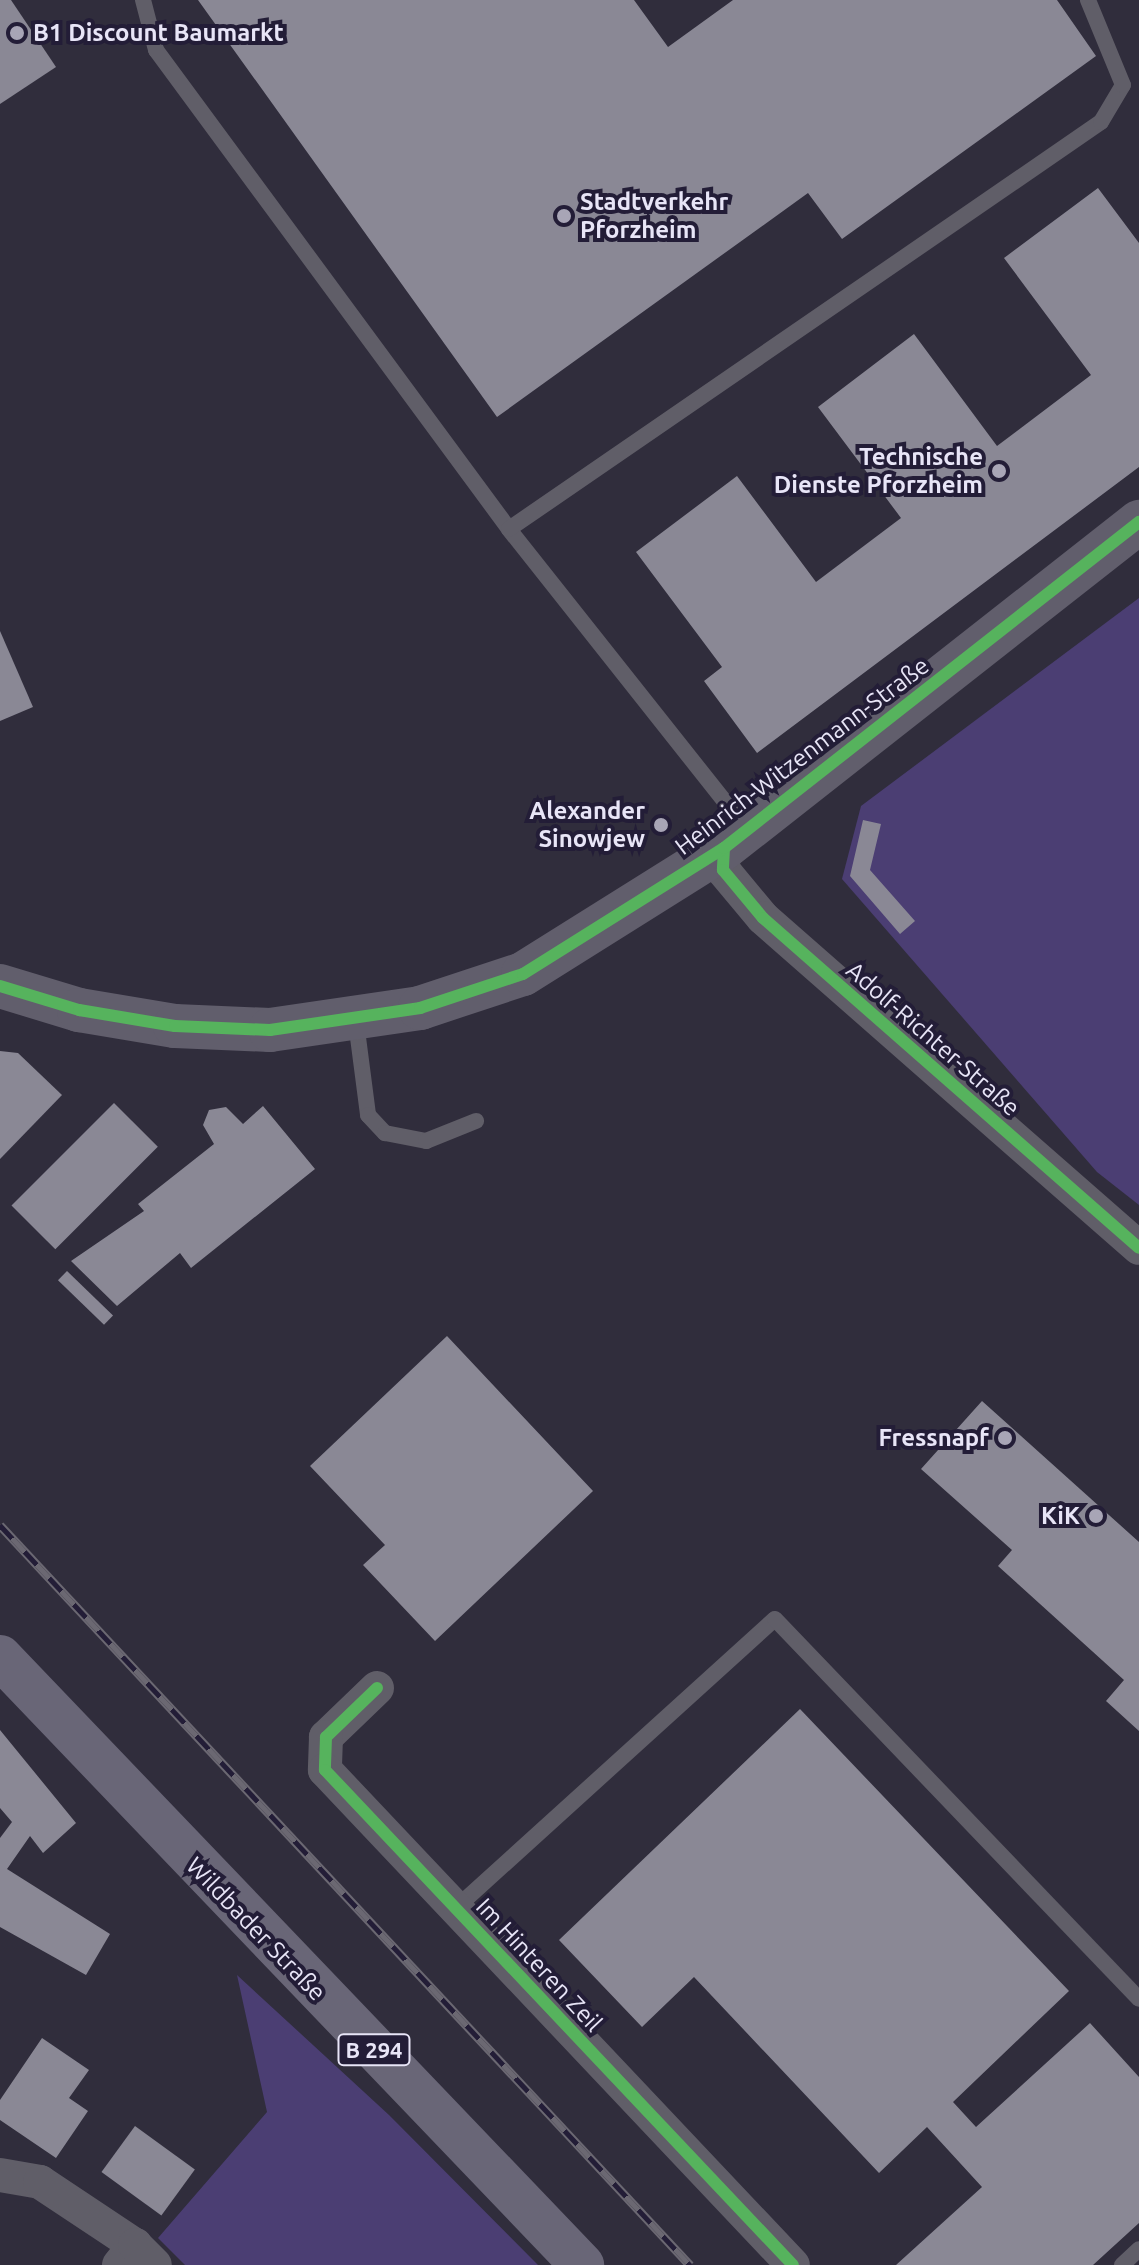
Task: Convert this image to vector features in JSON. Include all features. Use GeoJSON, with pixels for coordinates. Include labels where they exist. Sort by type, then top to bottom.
{"type":"FeatureCollection","features":[{"type":"Feature","properties":{"kind":"main road","name":"Wildbader Straße"},"geometry":{"type":"LineString","coordinates":[[0,1657],[582,2265]]}},
{"type":"Feature","properties":{"kind":"street","name":"Heinrich-Witzenmann-Straße"},"geometry":{"type":"LineString","coordinates":[[0,986],[79,1010],[175,1026],[270,1030],[356,1022],[523,974],[734,838],[1139,522]]}},
{"type":"Feature","properties":{"kind":"street","name":"Adolf-Richter-Straße"},"geometry":{"type":"LineString","coordinates":[[734,838],[723,870],[763,918],[1139,1248]]}},
{"type":"Feature","properties":{"kind":"street","name":"Im Hinteren Zeil"},"geometry":{"type":"LineString","coordinates":[[377,1688],[326,1737],[325,1770],[793,2265]]}},
{"type":"Feature","properties":{"kind":"street"},"geometry":{"type":"LineString","coordinates":[[0,2175],[40,2182],[136,2258]]}},
{"type":"Feature","properties":{"kind":"lane"},"geometry":{"type":"LineString","coordinates":[[143,0],[156,50],[734,838]]}},
{"type":"Feature","properties":{"kind":"lane"},"geometry":{"type":"LineString","coordinates":[[509,529],[1101,122],[1123,85],[1088,0]]}},
{"type":"Feature","properties":{"kind":"lane"},"geometry":{"type":"LineString","coordinates":[[356,1022],[368,1115],[385,1133],[426,1141],[476,1121]]}},
{"type":"Feature","properties":{"kind":"lane"},"geometry":{"type":"LineString","coordinates":[[456,1908],[775,1619],[1139,1999]]}},
{"type":"Feature","properties":{"kind":"lane"},"geometry":{"type":"LineString","coordinates":[[1122,2265],[1139,2249]]}},
{"type":"Feature","properties":{"kind":"shaded area"},"geometry":{"type":"Polygon","coordinates":[[[1139,598],[1139,1205],[1097,1172],[842,879],[861,806],[1139,598]]]}},
{"type":"Feature","properties":{"kind":"shaded area"},"geometry":{"type":"Polygon","coordinates":[[[237,1975],[389,2115],[538,2265],[185,2265],[158,2238],[267,2112],[237,1975]]]}},
{"type":"Feature","properties":{"kind":"building","name":"B1 Discount Baumarkt"},"geometry":{"type":"Polygon","coordinates":[[[0,0],[11,0],[56,67],[0,104],[0,0]]]}},
{"type":"Feature","properties":{"kind":"building","name":"Stadtverkehr Pforzheim"},"geometry":{"type":"Polygon","coordinates":[[[198,0],[634,0],[668,47],[733,0],[1057,0],[1096,56],[842,239],[808,193],[497,417],[198,0]]]}},
{"type":"Feature","properties":{"kind":"building","name":"Technische Dienste Pforzheim"},"geometry":{"type":"Polygon","coordinates":[[[1098,188],[1139,243],[1139,467],[757,753],[704,681],[722,667],[636,552],[737,476],[816,582],[901,518],[818,407],[914,334],[997,446],[1091,375],[1004,258],[1098,188]]]}},
{"type":"Feature","properties":{"kind":"building"},"geometry":{"type":"Polygon","coordinates":[[[0,631],[33,707],[0,721],[0,631]]]}},
{"type":"Feature","properties":{"kind":"building"},"geometry":{"type":"Polygon","coordinates":[[[863,820],[881,824],[870,870],[915,921],[900,934],[850,876],[863,820]]]}},
{"type":"Feature","properties":{"kind":"building"},"geometry":{"type":"Polygon","coordinates":[[[0,1051],[18,1053],[62,1095],[0,1159],[0,1051]]]}},
{"type":"Feature","properties":{"kind":"building"},"geometry":{"type":"Polygon","coordinates":[[[114,1103],[158,1147],[55,1249],[11,1206],[114,1103]]]}},
{"type":"Feature","properties":{"kind":"building"},"geometry":{"type":"Polygon","coordinates":[[[263,1106],[315,1169],[191,1268],[180,1253],[117,1306],[71,1261],[144,1211],[138,1204],[214,1144],[203,1125],[209,1110],[226,1107],[243,1124],[263,1106]]]}},
{"type":"Feature","properties":{"kind":"building"},"geometry":{"type":"Polygon","coordinates":[[[67,1271],[113,1315],[104,1325],[58,1280],[67,1271]]]}},
{"type":"Feature","properties":{"kind":"building"},"geometry":{"type":"Polygon","coordinates":[[[447,1336],[593,1491],[435,1641],[363,1565],[385,1545],[310,1466],[447,1336]]]}},
{"type":"Feature","properties":{"kind":"building"},"geometry":{"type":"Polygon","coordinates":[[[982,1401],[1139,1542],[1139,1731],[1106,1701],[1124,1680],[998,1566],[1012,1550],[921,1469],[982,1401]]]}},
{"type":"Feature","properties":{"kind":"building"},"geometry":{"type":"Polygon","coordinates":[[[800,1709],[1069,1991],[953,2102],[976,2127],[1090,2023],[1139,2077],[1139,2223],[1093,2265],[896,2265],[982,2187],[927,2127],[879,2173],[694,1977],[642,2027],[559,1940],[800,1709]]]}},
{"type":"Feature","properties":{"kind":"building"},"geometry":{"type":"Polygon","coordinates":[[[0,1730],[76,1823],[43,1853],[30,1836],[7,1869],[110,1934],[86,1975],[0,1927],[0,1838],[12,1822],[0,1808],[0,1730]]]}},
{"type":"Feature","properties":{"kind":"building"},"geometry":{"type":"Polygon","coordinates":[[[42,2038],[89,2070],[69,2098],[88,2111],[56,2158],[0,2120],[0,2100],[42,2038]]]}},
{"type":"Feature","properties":{"kind":"building"},"geometry":{"type":"Polygon","coordinates":[[[135,2126],[195,2169],[161,2216],[101,2172],[135,2126]]]}},
{"type":"Feature","properties":{"kind":"railway"},"geometry":{"type":"LineString","coordinates":[[0,1525],[690,2265]]}},
{"type":"Feature","properties":{"kind":"cycle path"},"geometry":{"type":"LineString","coordinates":[[0,986],[79,1010],[175,1026],[270,1030],[420,1008],[523,974],[724,848],[1139,522]]}},
{"type":"Feature","properties":{"kind":"cycle path"},"geometry":{"type":"LineString","coordinates":[[724,848],[723,870],[763,918],[1139,1248]]}},
{"type":"Feature","properties":{"kind":"cycle path"},"geometry":{"type":"LineString","coordinates":[[377,1688],[326,1737],[325,1770],[793,2265]]}},
{"type":"Feature","properties":{"kind":"place","name":"B1 Discount Baumarkt"},"geometry":{"type":"Point","coordinates":[17,33]}},
{"type":"Feature","properties":{"kind":"place","name":"Stadtverkehr Pforzheim"},"geometry":{"type":"Point","coordinates":[564,216]}},
{"type":"Feature","properties":{"kind":"place","name":"Technische Dienste Pforzheim"},"geometry":{"type":"Point","coordinates":[999,471]}},
{"type":"Feature","properties":{"kind":"place","name":"Alexander Sinowjew"},"geometry":{"type":"Point","coordinates":[661,825]}},
{"type":"Feature","properties":{"kind":"place","name":"Fressnapf"},"geometry":{"type":"Point","coordinates":[1005,1438]}},
{"type":"Feature","properties":{"kind":"place","name":"KiK"},"geometry":{"type":"Point","coordinates":[1096,1516]}}]}
